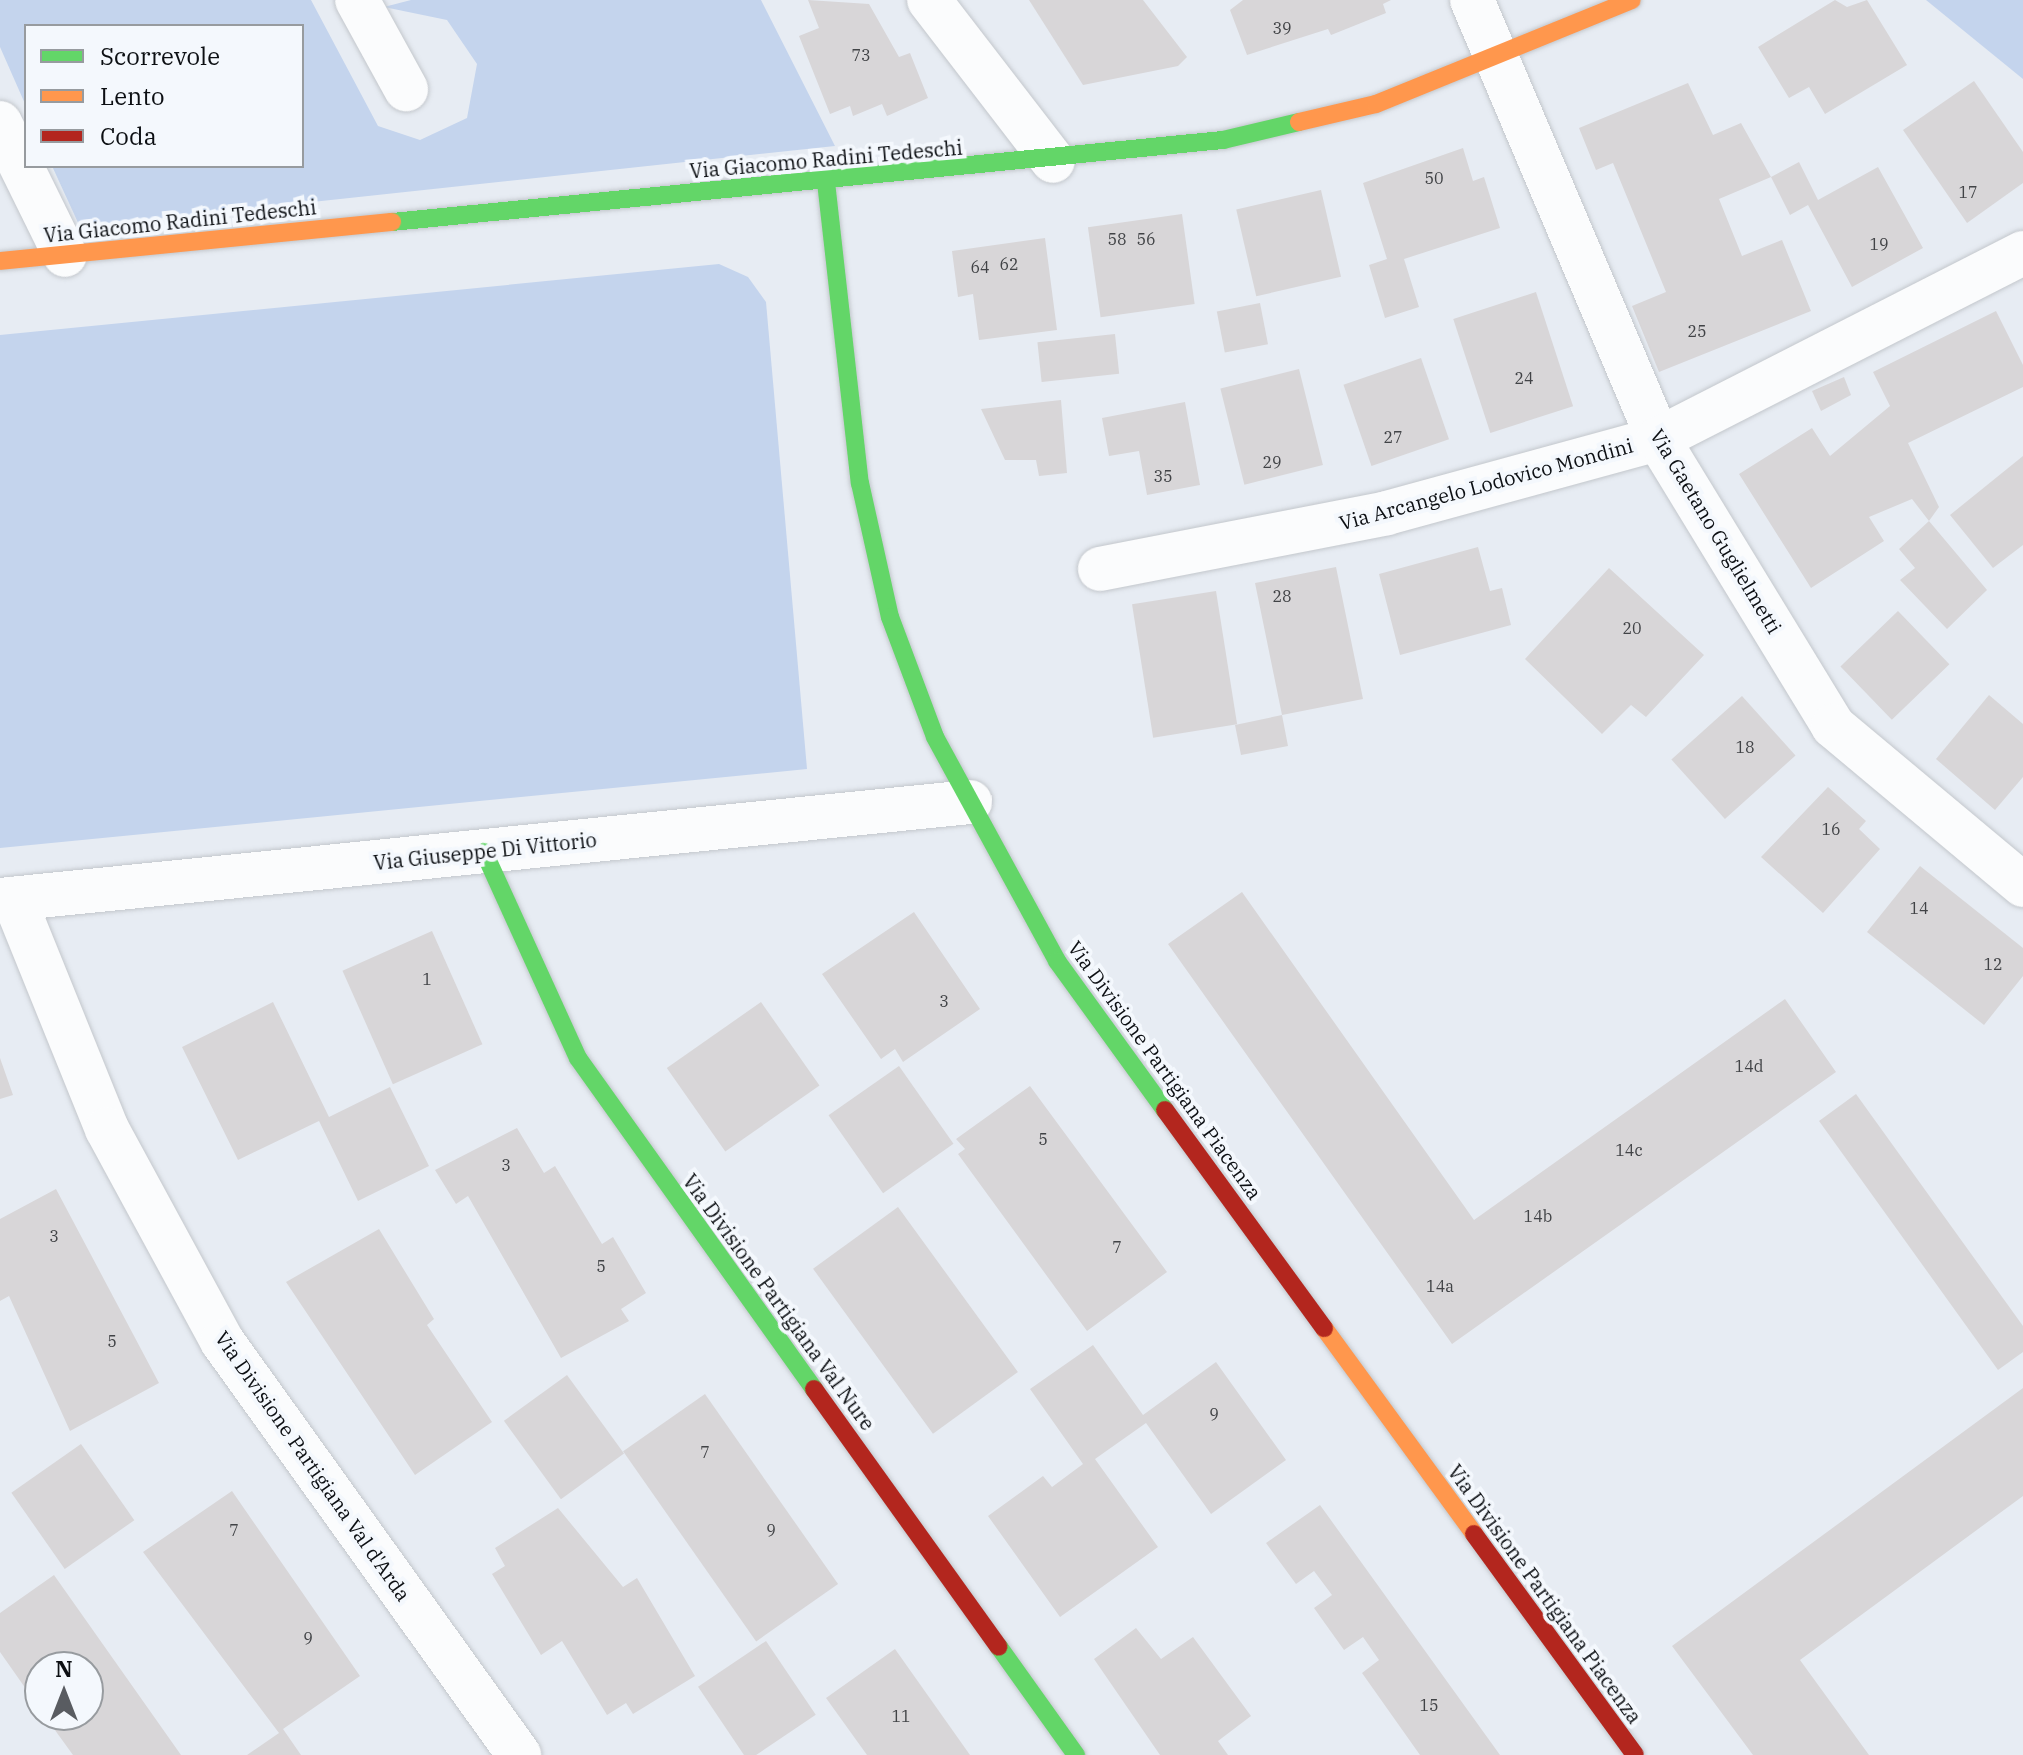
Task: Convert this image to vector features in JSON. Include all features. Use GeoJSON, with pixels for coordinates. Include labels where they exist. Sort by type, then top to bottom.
{"type":"FeatureCollection","features":[{"type":"Feature","properties":{"kind":"street"},"geometry":{"type":"LineString","coordinates":[[357,0],[406,89]]}},
{"type":"Feature","properties":{"kind":"street"},"geometry":{"type":"LineString","coordinates":[[929,0],[1053,161]]}},
{"type":"Feature","properties":{"kind":"street","name":"Via Gaetano Guglielmetti"},"geometry":{"type":"LineString","coordinates":[[1472,0],[1658,439],[1833,726],[2023,885]]}},
{"type":"Feature","properties":{"kind":"street","name":"Via Giacomo Radini Tedeschi"},"geometry":{"type":"LineString","coordinates":[[0,261],[1053,161],[1309,123],[1498,57],[1632,0]]}},
{"type":"Feature","properties":{"kind":"street"},"geometry":{"type":"LineString","coordinates":[[0,123],[65,255]]}},
{"type":"Feature","properties":{"kind":"street","name":"Via Divisione Partigiana Piacenza"},"geometry":{"type":"LineString","coordinates":[[826,182],[848,406],[890,617],[935,737],[1057,961],[1635,1755]]}},
{"type":"Feature","properties":{"kind":"street","name":"Via Arcangelo Lodovico Mondini"},"geometry":{"type":"LineString","coordinates":[[1100,569],[1387,513],[1658,439],[2023,253]]}},
{"type":"Feature","properties":{"kind":"street","name":"Via Giuseppe Di Vittorio"},"geometry":{"type":"LineString","coordinates":[[7,899],[970,802]]}},
{"type":"Feature","properties":{"kind":"street","name":"Via Divisione Partigiana Val Nure"},"geometry":{"type":"LineString","coordinates":[[484,852],[578,1058],[1076,1755]]}},
{"type":"Feature","properties":{"kind":"street","name":"Via Divisione Partigiana Val d'Arda"},"geometry":{"type":"LineString","coordinates":[[7,899],[107,1129],[222,1341],[519,1755]]}},
{"type":"Feature","properties":{"kind":"shaded area"},"geometry":{"type":"Polygon","coordinates":[[[0,0],[311,0],[378,126],[420,140],[467,118],[477,64],[447,20],[384,7],[411,0],[761,0],[835,146],[80,227],[53,168],[304,168],[304,24],[24,24],[24,101],[0,47],[0,0]]]}},
{"type":"Feature","properties":{"kind":"shaded area"},"geometry":{"type":"Polygon","coordinates":[[[1926,0],[2023,0],[2023,79],[1926,0]]]}},
{"type":"Feature","properties":{"kind":"shaded area"},"geometry":{"type":"Polygon","coordinates":[[[719,264],[748,277],[766,302],[807,769],[0,848],[0,335],[719,264]]]}},
{"type":"Feature","properties":{"kind":"building"},"geometry":{"type":"Polygon","coordinates":[[[808,0],[869,4],[899,57],[910,53],[928,98],[887,116],[882,104],[853,116],[850,106],[830,114],[799,36],[819,28],[808,0]]]}},
{"type":"Feature","properties":{"kind":"building"},"geometry":{"type":"Polygon","coordinates":[[[1029,0],[1143,0],[1187,57],[1178,66],[1083,85],[1029,0]]]}},
{"type":"Feature","properties":{"kind":"building"},"geometry":{"type":"Polygon","coordinates":[[[1243,0],[1391,0],[1383,4],[1386,13],[1331,35],[1328,29],[1247,55],[1230,10],[1243,0]]]}},
{"type":"Feature","properties":{"kind":"building"},"geometry":{"type":"Polygon","coordinates":[[[1835,0],[1847,7],[1867,0],[1907,65],[1825,114],[1809,87],[1789,98],[1758,47],[1835,0]]]}},
{"type":"Feature","properties":{"kind":"building"},"geometry":{"type":"Polygon","coordinates":[[[1974,81],[2023,152],[2023,183],[1967,223],[1903,130],[1974,81]]]}},
{"type":"Feature","properties":{"kind":"building"},"geometry":{"type":"Polygon","coordinates":[[[1688,83],[1713,135],[1741,123],[1771,177],[1719,199],[1742,256],[1782,240],[1811,311],[1659,372],[1632,306],[1666,292],[1613,163],[1596,170],[1579,128],[1688,83]]]}},
{"type":"Feature","properties":{"kind":"building"},"geometry":{"type":"Polygon","coordinates":[[[1463,148],[1473,181],[1484,177],[1500,228],[1404,259],[1419,307],[1385,318],[1369,265],[1387,259],[1363,183],[1463,148]]]}},
{"type":"Feature","properties":{"kind":"building"},"geometry":{"type":"Polygon","coordinates":[[[1799,162],[1818,200],[1878,167],[1923,248],[1852,287],[1808,205],[1790,215],[1771,177],[1799,162]]]}},
{"type":"Feature","properties":{"kind":"building"},"geometry":{"type":"Polygon","coordinates":[[[1321,190],[1341,277],[1256,296],[1236,210],[1321,190]]]}},
{"type":"Feature","properties":{"kind":"building"},"geometry":{"type":"Polygon","coordinates":[[[1182,214],[1195,304],[1101,317],[1088,227],[1182,214]]]}},
{"type":"Feature","properties":{"kind":"building"},"geometry":{"type":"Polygon","coordinates":[[[1045,238],[1057,330],[979,340],[973,294],[958,297],[952,251],[1045,238]]]}},
{"type":"Feature","properties":{"kind":"building"},"geometry":{"type":"Polygon","coordinates":[[[1536,292],[1573,406],[1490,433],[1453,319],[1536,292]]]}},
{"type":"Feature","properties":{"kind":"building"},"geometry":{"type":"Polygon","coordinates":[[[1260,303],[1268,344],[1225,353],[1217,311],[1260,303]]]}},
{"type":"Feature","properties":{"kind":"building"},"geometry":{"type":"Polygon","coordinates":[[[1996,311],[2023,365],[2023,387],[1908,443],[1939,507],[1929,521],[1912,499],[1869,517],[1884,541],[1811,588],[1739,474],[1812,428],[1830,456],[1890,406],[1873,372],[1996,311]]]}},
{"type":"Feature","properties":{"kind":"building"},"geometry":{"type":"Polygon","coordinates":[[[1115,334],[1119,374],[1042,382],[1037,342],[1115,334]]]}},
{"type":"Feature","properties":{"kind":"building"},"geometry":{"type":"Polygon","coordinates":[[[1421,358],[1449,439],[1371,466],[1343,385],[1421,358]]]}},
{"type":"Feature","properties":{"kind":"building"},"geometry":{"type":"Polygon","coordinates":[[[1299,369],[1323,465],[1244,485],[1220,389],[1299,369]]]}},
{"type":"Feature","properties":{"kind":"building"},"geometry":{"type":"Polygon","coordinates":[[[1844,377],[1851,395],[1821,411],[1812,391],[1844,377]]]}},
{"type":"Feature","properties":{"kind":"building"},"geometry":{"type":"Polygon","coordinates":[[[1061,400],[1067,473],[1039,476],[1036,460],[1005,460],[981,409],[1061,400]]]}},
{"type":"Feature","properties":{"kind":"building"},"geometry":{"type":"Polygon","coordinates":[[[1185,402],[1200,485],[1147,495],[1139,451],[1109,456],[1102,418],[1185,402]]]}},
{"type":"Feature","properties":{"kind":"building"},"geometry":{"type":"Polygon","coordinates":[[[2023,456],[2023,545],[1993,568],[1950,515],[2023,456]]]}},
{"type":"Feature","properties":{"kind":"building"},"geometry":{"type":"Polygon","coordinates":[[[1929,521],[1987,590],[1947,629],[1900,580],[1915,568],[1899,549],[1929,521]]]}},
{"type":"Feature","properties":{"kind":"building"},"geometry":{"type":"Polygon","coordinates":[[[1478,547],[1490,591],[1502,588],[1511,625],[1400,655],[1379,574],[1478,547]]]}},
{"type":"Feature","properties":{"kind":"building"},"geometry":{"type":"Polygon","coordinates":[[[1336,567],[1363,699],[1282,715],[1255,583],[1336,567]]]}},
{"type":"Feature","properties":{"kind":"building"},"geometry":{"type":"Polygon","coordinates":[[[1609,568],[1704,655],[1646,717],[1631,705],[1602,734],[1525,659],[1609,568]]]}},
{"type":"Feature","properties":{"kind":"building"},"geometry":{"type":"Polygon","coordinates":[[[1216,591],[1237,724],[1153,738],[1132,604],[1216,591]]]}},
{"type":"Feature","properties":{"kind":"building"},"geometry":{"type":"Polygon","coordinates":[[[1898,611],[1949,664],[1892,720],[1840,667],[1898,611]]]}},
{"type":"Feature","properties":{"kind":"building"},"geometry":{"type":"Polygon","coordinates":[[[1989,695],[2023,724],[2023,777],[1995,810],[1936,759],[1989,695]]]}},
{"type":"Feature","properties":{"kind":"building"},"geometry":{"type":"Polygon","coordinates":[[[1742,696],[1796,755],[1725,819],[1671,760],[1742,696]]]}},
{"type":"Feature","properties":{"kind":"building"},"geometry":{"type":"Polygon","coordinates":[[[1282,715],[1288,746],[1241,755],[1235,725],[1282,715]]]}},
{"type":"Feature","properties":{"kind":"building"},"geometry":{"type":"Polygon","coordinates":[[[1828,787],[1866,821],[1859,829],[1880,849],[1823,913],[1761,857],[1828,787]]]}},
{"type":"Feature","properties":{"kind":"building"},"geometry":{"type":"Polygon","coordinates":[[[1920,866],[2023,948],[2023,976],[1984,1025],[1867,932],[1920,866]]]}},
{"type":"Feature","properties":{"kind":"building"},"geometry":{"type":"Polygon","coordinates":[[[1242,892],[1474,1220],[1785,999],[1836,1072],[1452,1344],[1168,944],[1242,892]]]}},
{"type":"Feature","properties":{"kind":"building"},"geometry":{"type":"Polygon","coordinates":[[[914,912],[980,1009],[903,1062],[895,1049],[881,1059],[822,974],[914,912]]]}},
{"type":"Feature","properties":{"kind":"building"},"geometry":{"type":"Polygon","coordinates":[[[432,931],[482,1044],[393,1084],[342,971],[432,931]]]}},
{"type":"Feature","properties":{"kind":"building"},"geometry":{"type":"Polygon","coordinates":[[[273,1002],[329,1117],[390,1087],[429,1166],[358,1201],[319,1121],[238,1160],[182,1047],[273,1002]]]}},
{"type":"Feature","properties":{"kind":"building"},"geometry":{"type":"Polygon","coordinates":[[[761,1002],[820,1086],[725,1152],[667,1068],[761,1002]]]}},
{"type":"Feature","properties":{"kind":"building"},"geometry":{"type":"Polygon","coordinates":[[[0,1058],[13,1095],[0,1099],[0,1058]]]}},
{"type":"Feature","properties":{"kind":"building"},"geometry":{"type":"Polygon","coordinates":[[[899,1066],[953,1144],[883,1193],[829,1115],[899,1066]]]}},
{"type":"Feature","properties":{"kind":"building"},"geometry":{"type":"Polygon","coordinates":[[[1030,1086],[1167,1272],[1087,1331],[958,1154],[965,1149],[956,1139],[1030,1086]]]}},
{"type":"Feature","properties":{"kind":"building"},"geometry":{"type":"Polygon","coordinates":[[[1856,1094],[2023,1326],[2023,1352],[1998,1370],[1819,1121],[1856,1094]]]}},
{"type":"Feature","properties":{"kind":"building"},"geometry":{"type":"Polygon","coordinates":[[[517,1128],[544,1173],[555,1166],[602,1244],[613,1237],[646,1293],[621,1309],[629,1321],[561,1358],[468,1196],[456,1204],[435,1170],[517,1128]]]}},
{"type":"Feature","properties":{"kind":"building"},"geometry":{"type":"Polygon","coordinates":[[[56,1189],[159,1383],[70,1431],[9,1296],[0,1301],[0,1219],[56,1189]]]}},
{"type":"Feature","properties":{"kind":"building"},"geometry":{"type":"Polygon","coordinates":[[[898,1207],[1018,1372],[933,1434],[813,1269],[898,1207]]]}},
{"type":"Feature","properties":{"kind":"building"},"geometry":{"type":"Polygon","coordinates":[[[379,1229],[434,1319],[427,1325],[492,1422],[415,1475],[286,1282],[379,1229]]]}},
{"type":"Feature","properties":{"kind":"building"},"geometry":{"type":"Polygon","coordinates":[[[1093,1345],[1143,1415],[1216,1362],[1286,1460],[1211,1514],[1146,1423],[1095,1459],[1158,1547],[1060,1617],[988,1516],[1043,1476],[1052,1487],[1083,1464],[1030,1389],[1093,1345]]]}},
{"type":"Feature","properties":{"kind":"building"},"geometry":{"type":"Polygon","coordinates":[[[567,1375],[624,1453],[561,1499],[504,1421],[567,1375]]]}},
{"type":"Feature","properties":{"kind":"building"},"geometry":{"type":"Polygon","coordinates":[[[2023,1388],[2023,1496],[1800,1660],[1869,1755],[1753,1755],[1672,1646],[2023,1388]]]}},
{"type":"Feature","properties":{"kind":"building"},"geometry":{"type":"Polygon","coordinates":[[[705,1394],[838,1584],[756,1641],[623,1451],[705,1394]]]}},
{"type":"Feature","properties":{"kind":"building"},"geometry":{"type":"Polygon","coordinates":[[[81,1444],[134,1520],[65,1569],[11,1493],[81,1444]]]}},
{"type":"Feature","properties":{"kind":"building"},"geometry":{"type":"Polygon","coordinates":[[[232,1491],[360,1676],[283,1729],[301,1755],[247,1755],[279,1733],[143,1552],[232,1491]]]}},
{"type":"Feature","properties":{"kind":"building"},"geometry":{"type":"Polygon","coordinates":[[[1320,1505],[1500,1755],[1420,1755],[1362,1673],[1379,1660],[1363,1637],[1344,1650],[1314,1608],[1332,1595],[1314,1571],[1296,1584],[1266,1543],[1320,1505]]]}},
{"type":"Feature","properties":{"kind":"building"},"geometry":{"type":"Polygon","coordinates":[[[558,1508],[623,1587],[637,1578],[695,1676],[633,1714],[626,1703],[607,1715],[562,1641],[541,1655],[492,1574],[505,1566],[495,1548],[558,1508]]]}},
{"type":"Feature","properties":{"kind":"building"},"geometry":{"type":"Polygon","coordinates":[[[54,1575],[181,1755],[73,1755],[56,1731],[104,1731],[104,1651],[24,1651],[24,1686],[0,1652],[0,1613],[54,1575]]]}},
{"type":"Feature","properties":{"kind":"building"},"geometry":{"type":"Polygon","coordinates":[[[1136,1628],[1161,1659],[1193,1637],[1251,1716],[1218,1741],[1228,1755],[1160,1755],[1094,1659],[1136,1628]]]}},
{"type":"Feature","properties":{"kind":"building"},"geometry":{"type":"Polygon","coordinates":[[[766,1641],[816,1715],[756,1755],[744,1755],[698,1687],[766,1641]]]}},
{"type":"Feature","properties":{"kind":"building"},"geometry":{"type":"Polygon","coordinates":[[[895,1649],[970,1755],[867,1755],[826,1698],[895,1649]]]}},
{"type":"Feature","properties":{"kind":"traffic: fast"},"geometry":{"type":"LineString","coordinates":[[392,222],[1223,140],[1299,122]]}},
{"type":"Feature","properties":{"kind":"traffic: fast"},"geometry":{"type":"LineString","coordinates":[[826,182],[860,483],[890,617],[935,737],[1057,961],[1165,1110]]}},
{"type":"Feature","properties":{"kind":"traffic: fast"},"geometry":{"type":"LineString","coordinates":[[484,852],[578,1058],[814,1389]]}},
{"type":"Feature","properties":{"kind":"traffic: fast"},"geometry":{"type":"LineString","coordinates":[[999,1647],[1076,1755]]}},
{"type":"Feature","properties":{"kind":"traffic: slow"},"geometry":{"type":"LineString","coordinates":[[1299,122],[1376,104],[1632,0]]}},
{"type":"Feature","properties":{"kind":"traffic: slow"},"geometry":{"type":"LineString","coordinates":[[0,261],[392,222]]}},
{"type":"Feature","properties":{"kind":"traffic: slow"},"geometry":{"type":"LineString","coordinates":[[1324,1328],[1474,1534]]}},
{"type":"Feature","properties":{"kind":"traffic: jam"},"geometry":{"type":"LineString","coordinates":[[1165,1110],[1324,1328]]}},
{"type":"Feature","properties":{"kind":"traffic: jam"},"geometry":{"type":"LineString","coordinates":[[814,1389],[999,1647]]}},
{"type":"Feature","properties":{"kind":"traffic: jam"},"geometry":{"type":"LineString","coordinates":[[1474,1534],[1635,1755]]}}]}
